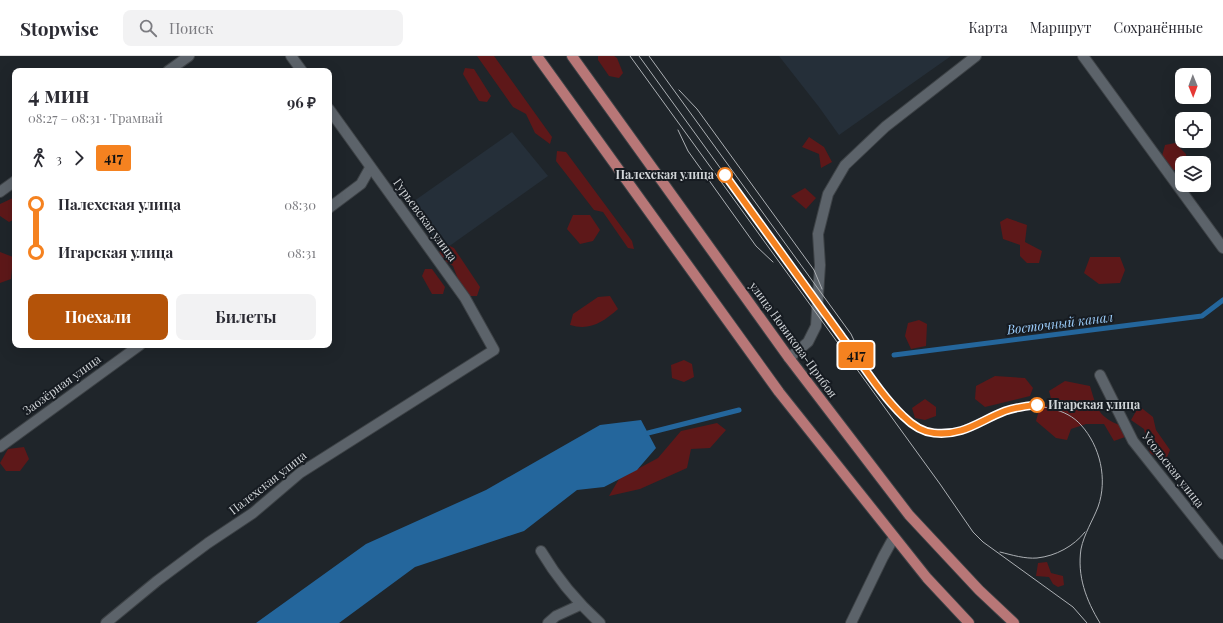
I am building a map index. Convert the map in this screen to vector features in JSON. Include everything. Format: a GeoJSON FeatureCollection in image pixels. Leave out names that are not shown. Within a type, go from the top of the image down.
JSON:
{"type":"FeatureCollection","features":[{"type":"Feature","properties":{"kind":"main road"},"geometry":{"type":"LineString","coordinates":[[537,56],[780,392],[894,538],[927,578],[969,623]]}},
{"type":"Feature","properties":{"kind":"main road","name":"улица Новикова-Прибоя"},"geometry":{"type":"LineString","coordinates":[[572,56],[789,358],[909,515],[979,590],[1014,623]]}},
{"type":"Feature","properties":{"kind":"street"},"geometry":{"type":"LineString","coordinates":[[172,68],[189,56]]}},
{"type":"Feature","properties":{"kind":"street"},"geometry":{"type":"LineString","coordinates":[[292,56],[300,68]]}},
{"type":"Feature","properties":{"kind":"street"},"geometry":{"type":"LineString","coordinates":[[789,358],[808,342],[816,326],[820,265],[818,234],[828,194],[845,165],[885,127],[976,56]]}},
{"type":"Feature","properties":{"kind":"street"},"geometry":{"type":"LineString","coordinates":[[1083,56],[1223,248]]}},
{"type":"Feature","properties":{"kind":"street","name":"Гурьевская улица"},"geometry":{"type":"LineString","coordinates":[[332,113],[465,298],[494,350]]}},
{"type":"Feature","properties":{"kind":"street"},"geometry":{"type":"LineString","coordinates":[[332,206],[361,184],[370,168]]}},
{"type":"Feature","properties":{"kind":"street"},"geometry":{"type":"LineString","coordinates":[[0,192],[12,183]]}},
{"type":"Feature","properties":{"kind":"street","name":"Заозёрная улица"},"geometry":{"type":"LineString","coordinates":[[0,447],[136,348]]}},
{"type":"Feature","properties":{"kind":"street","name":"Палехская улица"},"geometry":{"type":"LineString","coordinates":[[106,623],[162,577],[208,543],[253,513],[300,473],[494,350]]}},
{"type":"Feature","properties":{"kind":"street","name":"Усольская улица"},"geometry":{"type":"LineString","coordinates":[[1100,375],[1133,441],[1223,554]]}},
{"type":"Feature","properties":{"kind":"street"},"geometry":{"type":"LineString","coordinates":[[851,623],[883,557],[894,538]]}},
{"type":"Feature","properties":{"kind":"street"},"geometry":{"type":"LineString","coordinates":[[541,551],[553,570],[580,605],[600,623]]}},
{"type":"Feature","properties":{"kind":"street"},"geometry":{"type":"LineString","coordinates":[[548,623],[556,616],[580,605]]}},
{"type":"Feature","properties":{"kind":"shaded area"},"geometry":{"type":"Polygon","coordinates":[[[477,56],[494,56],[552,137],[550,144],[535,133],[526,114],[513,107],[477,56]]]}},
{"type":"Feature","properties":{"kind":"shaded area"},"geometry":{"type":"Polygon","coordinates":[[[598,56],[614,56],[617,58],[623,73],[619,78],[609,76],[598,60],[598,56]]]}},
{"type":"Feature","properties":{"kind":"shaded area"},"geometry":{"type":"Polygon","coordinates":[[[779,56],[951,56],[839,135],[779,56]]]}},
{"type":"Feature","properties":{"kind":"shaded area"},"geometry":{"type":"Polygon","coordinates":[[[465,68],[474,69],[491,96],[487,102],[479,101],[463,74],[465,68]]]}},
{"type":"Feature","properties":{"kind":"shaded area"},"geometry":{"type":"Polygon","coordinates":[[[512,132],[548,176],[441,252],[407,206],[512,132]]]}},
{"type":"Feature","properties":{"kind":"shaded area"},"geometry":{"type":"Polygon","coordinates":[[[809,137],[824,147],[832,162],[821,168],[819,154],[802,147],[809,137]]]}},
{"type":"Feature","properties":{"kind":"shaded area"},"geometry":{"type":"Polygon","coordinates":[[[1175,143],[1175,148],[1180,148],[1186,154],[1186,156],[1175,156],[1175,170],[1173,170],[1162,156],[1165,145],[1175,143]]]}},
{"type":"Feature","properties":{"kind":"shaded area"},"geometry":{"type":"Polygon","coordinates":[[[557,151],[566,152],[632,241],[634,249],[628,248],[603,212],[594,210],[556,161],[557,151]]]}},
{"type":"Feature","properties":{"kind":"shaded area"},"geometry":{"type":"Polygon","coordinates":[[[805,188],[816,198],[806,209],[791,196],[805,188]]]}},
{"type":"Feature","properties":{"kind":"shaded area"},"geometry":{"type":"Polygon","coordinates":[[[12,198],[12,220],[9,222],[0,216],[0,204],[12,198]]]}},
{"type":"Feature","properties":{"kind":"shaded area"},"geometry":{"type":"Polygon","coordinates":[[[573,215],[590,215],[600,230],[593,241],[580,244],[567,229],[573,215]]]}},
{"type":"Feature","properties":{"kind":"shaded area"},"geometry":{"type":"Polygon","coordinates":[[[1007,218],[1027,225],[1025,242],[1042,251],[1039,263],[1027,263],[1020,256],[1020,245],[1003,239],[1000,222],[1007,218]]]}},
{"type":"Feature","properties":{"kind":"shaded area"},"geometry":{"type":"Polygon","coordinates":[[[443,243],[454,248],[480,287],[477,296],[469,296],[459,282],[453,266],[438,256],[443,243]]]}},
{"type":"Feature","properties":{"kind":"shaded area"},"geometry":{"type":"Polygon","coordinates":[[[0,252],[12,257],[12,268],[11,279],[0,283],[0,252]]]}},
{"type":"Feature","properties":{"kind":"shaded area"},"geometry":{"type":"Polygon","coordinates":[[[1090,257],[1120,257],[1125,270],[1120,283],[1099,284],[1084,273],[1090,257]]]}},
{"type":"Feature","properties":{"kind":"shaded area"},"geometry":{"type":"Polygon","coordinates":[[[425,269],[432,269],[445,287],[443,294],[432,294],[422,276],[425,269]]]}},
{"type":"Feature","properties":{"kind":"shaded area"},"geometry":{"type":"Polygon","coordinates":[[[610,296],[618,309],[607,318],[590,326],[577,327],[570,325],[573,314],[598,297],[610,296]]]}},
{"type":"Feature","properties":{"kind":"shaded area"},"geometry":{"type":"Polygon","coordinates":[[[919,320],[927,324],[926,346],[911,349],[905,336],[908,323],[919,320]]]}},
{"type":"Feature","properties":{"kind":"shaded area"},"geometry":{"type":"Polygon","coordinates":[[[684,360],[692,364],[694,377],[684,382],[672,378],[671,365],[684,360]]]}},
{"type":"Feature","properties":{"kind":"shaded area"},"geometry":{"type":"Polygon","coordinates":[[[995,376],[1025,378],[1033,388],[1030,396],[985,407],[975,399],[976,386],[995,376]]]}},
{"type":"Feature","properties":{"kind":"shaded area"},"geometry":{"type":"Polygon","coordinates":[[[1065,381],[1090,386],[1100,411],[1108,419],[1122,426],[1125,437],[1114,441],[1104,424],[1086,424],[1071,429],[1067,440],[1056,438],[1036,421],[1039,410],[1052,402],[1049,391],[1065,381]]]}},
{"type":"Feature","properties":{"kind":"shaded area"},"geometry":{"type":"Polygon","coordinates":[[[925,399],[936,407],[936,416],[925,420],[915,418],[912,408],[925,399]]]}},
{"type":"Feature","properties":{"kind":"shaded area"},"geometry":{"type":"Polygon","coordinates":[[[1139,406],[1153,417],[1156,430],[1170,450],[1165,462],[1150,453],[1144,429],[1131,420],[1139,406]]]}},
{"type":"Feature","properties":{"kind":"shaded area"},"geometry":{"type":"Polygon","coordinates":[[[717,423],[726,430],[710,448],[691,449],[687,468],[640,489],[609,496],[619,479],[658,458],[681,431],[717,423]]]}},
{"type":"Feature","properties":{"kind":"shaded area"},"geometry":{"type":"Polygon","coordinates":[[[24,447],[29,459],[20,471],[6,471],[0,463],[8,449],[24,447]]]}},
{"type":"Feature","properties":{"kind":"shaded area"},"geometry":{"type":"Polygon","coordinates":[[[1047,562],[1051,573],[1063,576],[1064,585],[1058,587],[1053,584],[1049,577],[1036,576],[1038,563],[1047,562]]]}},
{"type":"Feature","properties":{"kind":"water"},"geometry":{"type":"Polygon","coordinates":[[[641,420],[656,448],[637,470],[604,487],[577,490],[524,531],[415,567],[339,623],[256,623],[366,544],[486,490],[600,425],[641,420]]]}},
{"type":"Feature","properties":{"kind":"waterway","name":"Восточный канал"},"geometry":{"type":"LineString","coordinates":[[894,355],[1202,316],[1223,300]]}},
{"type":"Feature","properties":{"kind":"waterway","name":"Восточный канал"},"geometry":{"type":"LineString","coordinates":[[648,433],[739,410]]}},
{"type":"Feature","properties":{"kind":"tram line"},"geometry":{"type":"LineString","coordinates":[[630,56],[940,484],[973,532],[983,542],[1073,607],[1087,623]]}},
{"type":"Feature","properties":{"kind":"tram line"},"geometry":{"type":"LineString","coordinates":[[639,56],[900,414],[912,424],[927,431],[941,434],[967,429],[1006,411],[1020,407],[1044,407],[1060,411],[1072,417],[1088,433],[1100,463],[1102,485],[1098,507],[1082,543],[1080,569],[1087,597],[1100,623]]}},
{"type":"Feature","properties":{"kind":"tram line"},"geometry":{"type":"LineString","coordinates":[[649,56],[851,334],[861,355]]}},
{"type":"Feature","properties":{"kind":"tram line"},"geometry":{"type":"LineString","coordinates":[[679,90],[697,109],[814,270],[822,289]]}},
{"type":"Feature","properties":{"kind":"tram line"},"geometry":{"type":"LineString","coordinates":[[678,130],[688,151],[756,246],[773,262]]}},
{"type":"Feature","properties":{"kind":"tram line","name":"417"},"geometry":{"type":"LineString","coordinates":[[725,175],[896,410],[911,424],[920,429],[933,433],[964,431],[1005,411],[1021,406],[1037,405]]}},
{"type":"Feature","properties":{"kind":"tram line"},"geometry":{"type":"LineString","coordinates":[[1000,552],[1028,558],[1044,557],[1064,550],[1076,542],[1085,532]]}},
{"type":"Feature","properties":{"kind":"place","name":"Палехская улица"},"geometry":{"type":"Point","coordinates":[725,175]}},
{"type":"Feature","properties":{"kind":"place","name":"Игарская улица"},"geometry":{"type":"Point","coordinates":[1037,405]}}]}
